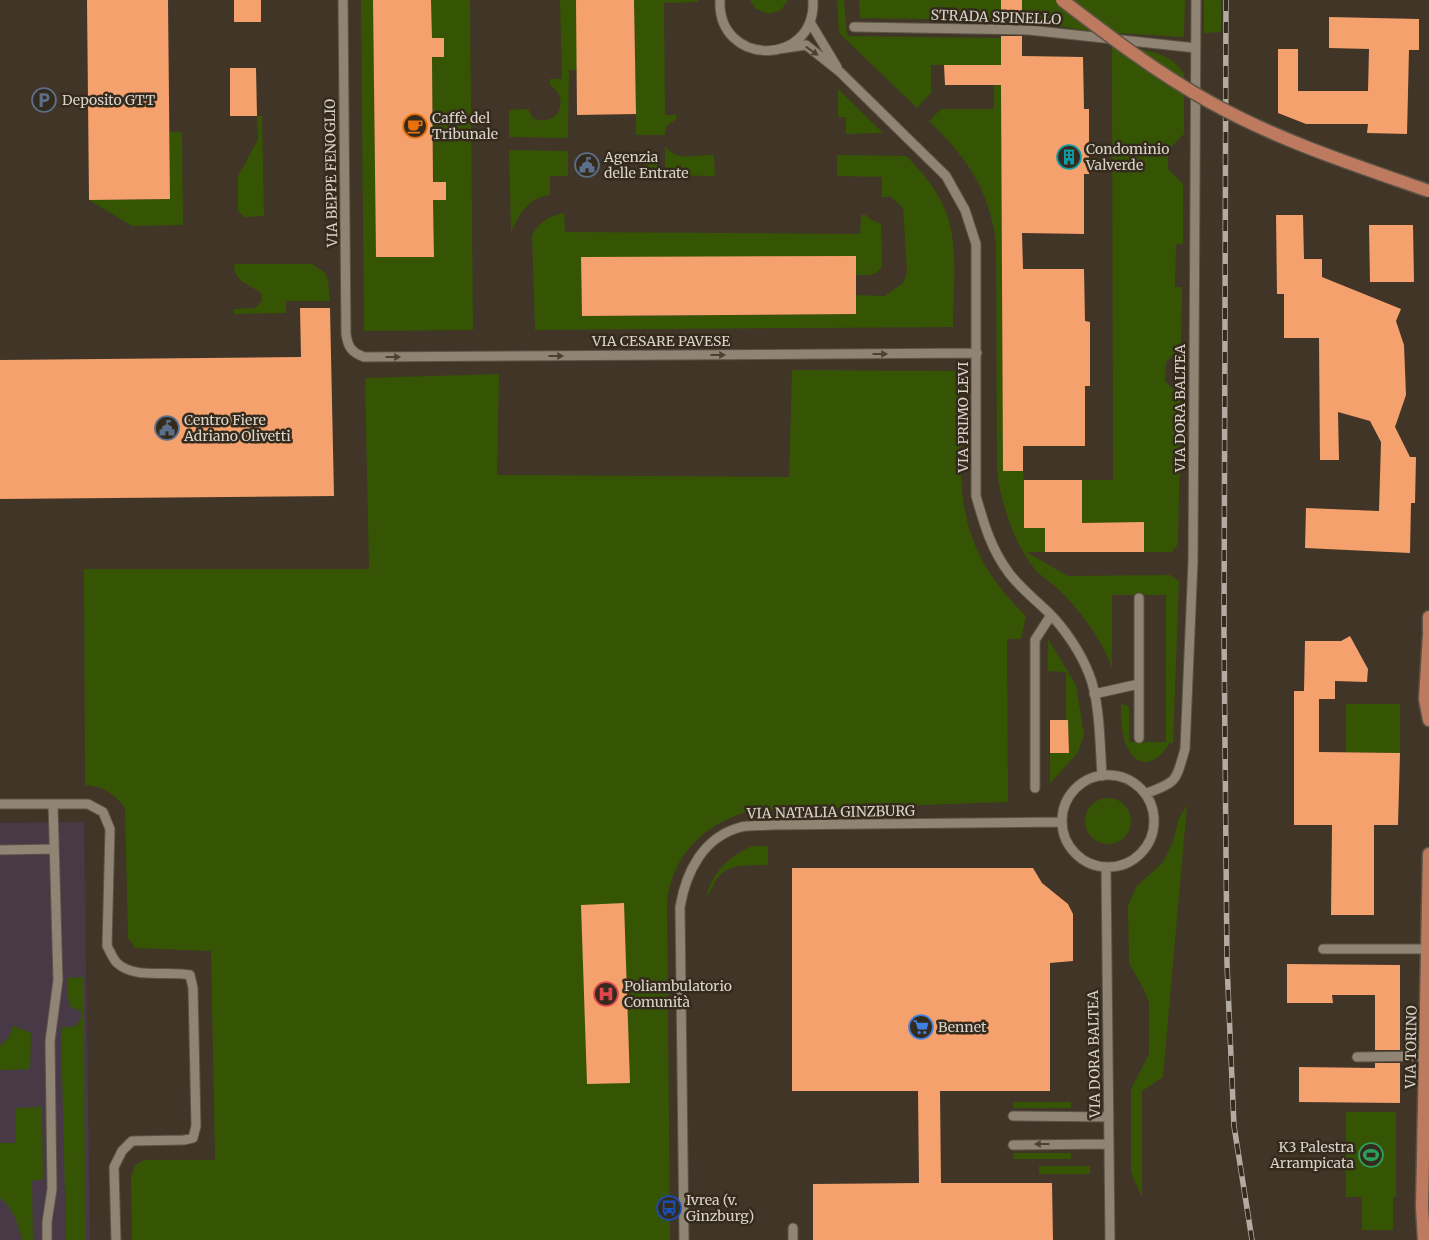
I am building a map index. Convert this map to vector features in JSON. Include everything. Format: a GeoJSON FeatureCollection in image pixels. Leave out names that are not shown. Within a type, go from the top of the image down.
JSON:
{"type":"FeatureCollection","features":[{"type":"Feature","properties":{"kind":"main road"},"geometry":{"type":"LineString","coordinates":[[1062,0],[1124,48],[1210,102],[1338,159],[1429,191]]}},
{"type":"Feature","properties":{"kind":"main road"},"geometry":{"type":"LineString","coordinates":[[1429,617],[1425,691],[1429,720]]}},
{"type":"Feature","properties":{"kind":"main road","name":"VIA TORINO"},"geometry":{"type":"LineString","coordinates":[[1424,1240],[1422,1207],[1429,854]]}},
{"type":"Feature","properties":{"kind":"street","name":"VIA BEPPE FENOGLIO"},"geometry":{"type":"LineString","coordinates":[[343,0],[346,334],[348,346]]}},
{"type":"Feature","properties":{"kind":"street","name":"VIA PRIMO LEVI"},"geometry":{"type":"LineString","coordinates":[[720,0],[723,21],[737,41],[759,51],[806,46],[840,72],[946,176],[965,210],[976,244],[976,496],[986,534],[1010,574],[1051,615],[1067,636],[1089,674],[1094,694],[1102,776]]}},
{"type":"Feature","properties":{"kind":"street"},"geometry":{"type":"LineString","coordinates":[[779,50],[796,41],[810,22],[813,0]]}},
{"type":"Feature","properties":{"kind":"street","name":"VIA DORA BALTEA"},"geometry":{"type":"LineString","coordinates":[[1145,794],[1172,783],[1177,774],[1184,749],[1193,561],[1196,0]]}},
{"type":"Feature","properties":{"kind":"street","name":"VIA PRIMO LEVI"},"geometry":{"type":"LineString","coordinates":[[810,22],[840,72]]}},
{"type":"Feature","properties":{"kind":"street","name":"STRADA SPINELLO"},"geometry":{"type":"LineString","coordinates":[[854,27],[1029,30],[1196,48]]}},
{"type":"Feature","properties":{"kind":"street","name":"VIA CESARE PAVESE"},"geometry":{"type":"LineString","coordinates":[[348,346],[354,353],[364,357],[977,353]]}},
{"type":"Feature","properties":{"kind":"street"},"geometry":{"type":"LineString","coordinates":[[1139,598],[1139,738]]}},
{"type":"Feature","properties":{"kind":"street"},"geometry":{"type":"LineString","coordinates":[[1035,788],[1035,640],[1051,615]]}},
{"type":"Feature","properties":{"kind":"street"},"geometry":{"type":"LineString","coordinates":[[1094,694],[1139,684]]}},
{"type":"Feature","properties":{"kind":"street"},"geometry":{"type":"LineString","coordinates":[[1102,776],[1120,777],[1129,781],[1145,794],[1154,818],[1149,841],[1133,860],[1118,866],[1106,867],[1086,862],[1076,855],[1065,838],[1062,822],[1063,809],[1071,794],[1085,781],[1102,776]]}},
{"type":"Feature","properties":{"kind":"street"},"geometry":{"type":"LineString","coordinates":[[0,804],[88,804],[103,812],[110,829],[107,946],[117,962],[135,973],[176,972],[190,974],[193,988],[196,1126],[193,1138],[184,1140],[132,1141],[122,1151],[114,1168],[116,1240]]}},
{"type":"Feature","properties":{"kind":"street"},"geometry":{"type":"LineString","coordinates":[[47,1240],[47,1222],[52,1188],[50,1041],[58,980],[53,804]]}},
{"type":"Feature","properties":{"kind":"street","name":"VIA NATALIA GINZBURG"},"geometry":{"type":"LineString","coordinates":[[684,1240],[680,907],[683,886],[690,869],[702,852],[719,837],[741,827],[772,825],[1062,822]]}},
{"type":"Feature","properties":{"kind":"street"},"geometry":{"type":"LineString","coordinates":[[0,850],[53,849]]}},
{"type":"Feature","properties":{"kind":"street","name":"VIA DORA BALTEA"},"geometry":{"type":"LineString","coordinates":[[1106,867],[1110,1240]]}},
{"type":"Feature","properties":{"kind":"street"},"geometry":{"type":"LineString","coordinates":[[1323,949],[1428,949]]}},
{"type":"Feature","properties":{"kind":"street"},"geometry":{"type":"LineString","coordinates":[[1357,1057],[1426,1056]]}},
{"type":"Feature","properties":{"kind":"street"},"geometry":{"type":"LineString","coordinates":[[1013,1116],[1109,1117]]}},
{"type":"Feature","properties":{"kind":"street"},"geometry":{"type":"LineString","coordinates":[[1013,1144],[1109,1144]]}},
{"type":"Feature","properties":{"kind":"street"},"geometry":{"type":"LineString","coordinates":[[792,1240],[793,1228]]}},
{"type":"Feature","properties":{"kind":"shaded area"},"geometry":{"type":"Polygon","coordinates":[[[84,822],[90,1240],[0,1240],[0,823],[84,822]]]}},
{"type":"Feature","properties":{"kind":"green space"},"geometry":{"type":"Polygon","coordinates":[[[361,0],[373,0],[376,257],[434,257],[433,200],[446,200],[446,182],[433,182],[432,57],[444,56],[444,38],[432,38],[431,0],[470,0],[473,330],[364,331],[361,0]]]}},
{"type":"Feature","properties":{"kind":"green space"},"geometry":{"type":"Polygon","coordinates":[[[560,0],[577,0],[577,70],[569,70],[568,138],[509,137],[509,110],[528,109],[533,118],[542,120],[555,116],[559,111],[560,98],[557,91],[550,85],[550,79],[562,79],[560,0]]]}},
{"type":"Feature","properties":{"kind":"green space"},"geometry":{"type":"Polygon","coordinates":[[[634,0],[698,0],[698,2],[664,3],[665,115],[677,115],[676,119],[666,127],[665,135],[636,135],[634,0]]]}},
{"type":"Feature","properties":{"kind":"green space"},"geometry":{"type":"Polygon","coordinates":[[[750,0],[788,0],[781,10],[768,14],[756,9],[750,0]]]}},
{"type":"Feature","properties":{"kind":"green space"},"geometry":{"type":"Polygon","coordinates":[[[837,0],[844,0],[847,36],[1001,38],[1003,470],[1023,471],[1024,480],[1113,480],[1112,47],[1142,50],[1161,55],[1178,66],[1184,74],[1184,134],[1168,150],[1168,169],[1183,184],[1183,244],[1176,244],[1175,287],[1182,287],[1181,347],[1166,362],[1165,381],[1181,397],[1178,544],[1172,552],[1026,552],[1068,576],[1170,575],[1179,581],[1173,743],[1169,743],[1160,755],[1148,762],[1142,762],[1137,759],[1127,747],[1122,731],[1121,703],[1129,707],[1129,742],[1166,742],[1166,595],[1112,595],[1112,669],[1104,648],[1083,616],[1059,590],[1036,570],[1019,545],[1009,521],[1002,496],[997,470],[996,242],[993,223],[982,190],[974,176],[955,148],[929,121],[941,109],[994,109],[994,65],[931,65],[931,93],[917,108],[839,33],[837,0]]]}},
{"type":"Feature","properties":{"kind":"green space"},"geometry":{"type":"Polygon","coordinates":[[[859,0],[1185,0],[1184,37],[1096,32],[1028,21],[860,18],[859,0]]]}},
{"type":"Feature","properties":{"kind":"green space"},"geometry":{"type":"Polygon","coordinates":[[[1204,0],[1221,0],[1221,32],[1204,33],[1204,0]]]}},
{"type":"Feature","properties":{"kind":"green space"},"geometry":{"type":"Polygon","coordinates":[[[838,89],[883,133],[846,134],[846,117],[838,117],[838,89]]]}},
{"type":"Feature","properties":{"kind":"green space"},"geometry":{"type":"Polygon","coordinates":[[[257,116],[262,116],[264,216],[245,217],[238,211],[238,176],[258,140],[257,116]]]}},
{"type":"Feature","properties":{"kind":"green space"},"geometry":{"type":"Polygon","coordinates":[[[170,132],[182,132],[183,225],[132,226],[89,200],[170,199],[170,132]]]}},
{"type":"Feature","properties":{"kind":"green space"},"geometry":{"type":"Polygon","coordinates":[[[665,146],[670,151],[681,156],[714,155],[715,176],[665,175],[665,146]]]}},
{"type":"Feature","properties":{"kind":"green space"},"geometry":{"type":"Polygon","coordinates":[[[509,150],[568,151],[568,176],[550,176],[550,195],[543,196],[531,203],[521,213],[511,232],[509,150]]]}},
{"type":"Feature","properties":{"kind":"green space"},"geometry":{"type":"Polygon","coordinates":[[[643,152],[657,152],[657,176],[643,176],[643,152]]]}},
{"type":"Feature","properties":{"kind":"green space"},"geometry":{"type":"Polygon","coordinates":[[[837,155],[906,156],[931,185],[943,205],[952,233],[954,249],[953,327],[535,330],[532,235],[545,220],[564,213],[565,232],[860,234],[861,215],[866,215],[881,224],[882,266],[880,270],[871,275],[856,275],[856,256],[581,258],[582,316],[856,314],[856,295],[885,296],[903,283],[907,272],[903,208],[891,197],[882,197],[882,177],[837,176],[837,155]]]}},
{"type":"Feature","properties":{"kind":"green space"},"geometry":{"type":"Polygon","coordinates":[[[234,264],[312,264],[325,273],[328,280],[330,301],[286,301],[286,313],[234,314],[234,309],[255,308],[262,301],[261,293],[239,279],[234,264]]]}},
{"type":"Feature","properties":{"kind":"green space"},"geometry":{"type":"Polygon","coordinates":[[[792,370],[962,371],[961,473],[964,503],[970,531],[982,559],[1000,587],[1026,616],[1021,639],[1007,639],[1008,802],[749,811],[718,824],[705,833],[683,856],[670,885],[667,902],[670,1240],[132,1240],[131,1177],[135,1165],[144,1160],[215,1160],[211,951],[135,948],[128,938],[125,808],[117,799],[103,789],[85,785],[84,569],[369,569],[365,378],[499,374],[497,475],[789,477],[792,370]]]}},
{"type":"Feature","properties":{"kind":"green space"},"geometry":{"type":"Polygon","coordinates":[[[1048,639],[1076,685],[1084,735],[1078,752],[1050,784],[1050,753],[1069,753],[1068,720],[1066,720],[1066,672],[1048,671],[1048,639]]]}},
{"type":"Feature","properties":{"kind":"green space"},"geometry":{"type":"Polygon","coordinates":[[[1346,704],[1400,704],[1400,753],[1346,752],[1346,704]]]}},
{"type":"Feature","properties":{"kind":"green space"},"geometry":{"type":"Polygon","coordinates":[[[1104,798],[1112,798],[1121,802],[1127,808],[1131,821],[1127,834],[1121,840],[1112,844],[1104,844],[1095,840],[1089,834],[1085,825],[1085,817],[1089,808],[1095,802],[1104,798]]]}},
{"type":"Feature","properties":{"kind":"green space"},"geometry":{"type":"Polygon","coordinates":[[[1187,805],[1163,1077],[1142,1091],[1142,1198],[1131,1172],[1131,1089],[1149,1054],[1149,1003],[1129,963],[1128,906],[1136,887],[1163,862],[1173,842],[1179,818],[1187,805]]]}},
{"type":"Feature","properties":{"kind":"green space"},"geometry":{"type":"Polygon","coordinates":[[[752,846],[768,846],[768,865],[746,865],[726,870],[716,880],[706,897],[713,880],[723,866],[743,850],[752,846]]]}},
{"type":"Feature","properties":{"kind":"green space"},"geometry":{"type":"Polygon","coordinates":[[[84,977],[85,1240],[66,1240],[61,1028],[76,1026],[81,1019],[82,1012],[69,1006],[67,978],[84,977]]]}},
{"type":"Feature","properties":{"kind":"green space"},"geometry":{"type":"Polygon","coordinates":[[[13,1026],[31,1033],[30,1069],[0,1070],[0,1046],[9,1037],[13,1026]]]}},
{"type":"Feature","properties":{"kind":"green space"},"geometry":{"type":"Polygon","coordinates":[[[1013,1102],[1071,1102],[1071,1108],[1013,1108],[1013,1102]]]}},
{"type":"Feature","properties":{"kind":"green space"},"geometry":{"type":"Polygon","coordinates":[[[42,1107],[43,1179],[32,1181],[33,1240],[22,1240],[15,1217],[0,1198],[0,1143],[16,1143],[16,1108],[42,1107]]]}},
{"type":"Feature","properties":{"kind":"green space","name":"K3 Palestra Arrampicata"},"geometry":{"type":"Polygon","coordinates":[[[1346,1112],[1396,1112],[1396,1197],[1393,1197],[1393,1230],[1362,1230],[1362,1197],[1346,1197],[1346,1112]]]}},
{"type":"Feature","properties":{"kind":"green space"},"geometry":{"type":"Polygon","coordinates":[[[1013,1153],[1071,1153],[1071,1159],[1013,1159],[1013,1153]]]}},
{"type":"Feature","properties":{"kind":"green space"},"geometry":{"type":"Polygon","coordinates":[[[1039,1166],[1090,1166],[1090,1174],[1039,1174],[1039,1166]]]}},
{"type":"Feature","properties":{"kind":"building"},"geometry":{"type":"Polygon","coordinates":[[[87,0],[168,0],[170,199],[89,200],[87,0]]]}},
{"type":"Feature","properties":{"kind":"building"},"geometry":{"type":"Polygon","coordinates":[[[234,0],[261,0],[261,22],[234,22],[234,0]]]}},
{"type":"Feature","properties":{"kind":"building"},"geometry":{"type":"Polygon","coordinates":[[[373,0],[431,0],[432,38],[444,38],[444,57],[432,57],[433,182],[446,182],[446,200],[433,200],[434,257],[376,257],[373,0]]]}},
{"type":"Feature","properties":{"kind":"building"},"geometry":{"type":"Polygon","coordinates":[[[576,0],[634,0],[636,114],[577,115],[576,0]]]}},
{"type":"Feature","properties":{"kind":"building"},"geometry":{"type":"Polygon","coordinates":[[[1001,0],[1022,0],[1022,24],[1001,23],[1001,0]]]}},
{"type":"Feature","properties":{"kind":"building"},"geometry":{"type":"Polygon","coordinates":[[[1329,17],[1419,19],[1419,50],[1409,50],[1407,134],[1367,133],[1368,124],[1306,124],[1278,113],[1278,49],[1298,49],[1298,91],[1368,91],[1369,49],[1329,48],[1329,17]]]}},
{"type":"Feature","properties":{"kind":"building"},"geometry":{"type":"Polygon","coordinates":[[[1001,36],[1022,36],[1022,56],[1083,57],[1084,109],[1089,109],[1089,174],[1084,174],[1084,234],[1022,233],[1023,269],[1084,269],[1085,321],[1090,322],[1090,386],[1085,386],[1085,446],[1023,446],[1023,471],[1003,471],[1001,85],[945,85],[944,65],[1001,65],[1001,36]]]}},
{"type":"Feature","properties":{"kind":"building"},"geometry":{"type":"Polygon","coordinates":[[[230,68],[256,68],[257,116],[230,116],[230,68]]]}},
{"type":"Feature","properties":{"kind":"building"},"geometry":{"type":"Polygon","coordinates":[[[1276,215],[1303,215],[1304,259],[1322,259],[1322,277],[1401,309],[1396,321],[1404,345],[1406,395],[1395,427],[1410,457],[1416,457],[1415,503],[1411,503],[1410,553],[1305,548],[1306,508],[1379,511],[1381,442],[1370,421],[1338,412],[1339,460],[1320,460],[1319,338],[1284,338],[1284,294],[1277,294],[1276,215]]]}},
{"type":"Feature","properties":{"kind":"building"},"geometry":{"type":"Polygon","coordinates":[[[1369,225],[1413,225],[1414,282],[1370,282],[1369,225]]]}},
{"type":"Feature","properties":{"kind":"building"},"geometry":{"type":"Polygon","coordinates":[[[856,256],[856,314],[582,316],[581,257],[856,256]]]}},
{"type":"Feature","properties":{"kind":"building","name":"Centro Fiere Adriano Olivetti"},"geometry":{"type":"Polygon","coordinates":[[[300,308],[330,308],[334,496],[0,499],[0,360],[301,357],[300,308]]]}},
{"type":"Feature","properties":{"kind":"building"},"geometry":{"type":"Polygon","coordinates":[[[1024,480],[1082,480],[1082,523],[1144,522],[1144,552],[1045,552],[1045,528],[1024,528],[1024,480]]]}},
{"type":"Feature","properties":{"kind":"building"},"geometry":{"type":"Polygon","coordinates":[[[1350,636],[1368,669],[1367,682],[1335,681],[1335,699],[1319,699],[1319,752],[1400,753],[1398,825],[1374,825],[1374,915],[1331,915],[1332,825],[1294,825],[1294,691],[1304,691],[1305,641],[1341,641],[1350,636]]]}},
{"type":"Feature","properties":{"kind":"building"},"geometry":{"type":"Polygon","coordinates":[[[1050,720],[1068,720],[1069,753],[1050,753],[1050,720]]]}},
{"type":"Feature","properties":{"kind":"building","name":"Bennet"},"geometry":{"type":"Polygon","coordinates":[[[792,868],[1033,868],[1042,883],[1068,904],[1073,914],[1073,961],[1050,963],[1050,1091],[940,1091],[941,1183],[1052,1183],[1053,1240],[813,1240],[813,1184],[919,1183],[918,1091],[792,1091],[792,868]]]}},
{"type":"Feature","properties":{"kind":"building","name":"Poliambulatorio Comunità"},"geometry":{"type":"Polygon","coordinates":[[[624,903],[630,1083],[587,1084],[581,905],[624,903]]]}},
{"type":"Feature","properties":{"kind":"building"},"geometry":{"type":"Polygon","coordinates":[[[1287,964],[1400,965],[1400,1050],[1375,1050],[1375,995],[1332,995],[1333,1003],[1287,1003],[1287,964]]]}},
{"type":"Feature","properties":{"kind":"building"},"geometry":{"type":"Polygon","coordinates":[[[1375,1063],[1400,1063],[1400,1103],[1299,1102],[1299,1067],[1375,1068],[1375,1063]]]}},
{"type":"Feature","properties":{"kind":"railway"},"geometry":{"type":"LineString","coordinates":[[1226,0],[1224,633],[1227,964],[1234,1126],[1252,1240]]}},
{"type":"Feature","properties":{"kind":"place","name":"Deposito GTT"},"geometry":{"type":"Point","coordinates":[44,100]}},
{"type":"Feature","properties":{"kind":"place","name":"Caffè del Tribunale"},"geometry":{"type":"Point","coordinates":[415,126]}},
{"type":"Feature","properties":{"kind":"place","name":"Condominio Valverde"},"geometry":{"type":"Point","coordinates":[1069,157]}},
{"type":"Feature","properties":{"kind":"place","name":"Agenzia delle Entrate"},"geometry":{"type":"Point","coordinates":[587,165]}},
{"type":"Feature","properties":{"kind":"place","name":"Centro Fiere Adriano Olivetti"},"geometry":{"type":"Point","coordinates":[167,428]}},
{"type":"Feature","properties":{"kind":"place","name":"Poliambulatorio Comunità"},"geometry":{"type":"Point","coordinates":[606,994]}},
{"type":"Feature","properties":{"kind":"place","name":"Bennet"},"geometry":{"type":"Point","coordinates":[921,1027]}},
{"type":"Feature","properties":{"kind":"place","name":"K3 Palestra Arrampicata"},"geometry":{"type":"Point","coordinates":[1371,1155]}},
{"type":"Feature","properties":{"kind":"place","name":"Ivrea (v. Ginzburg)"},"geometry":{"type":"Point","coordinates":[669,1208]}}]}
